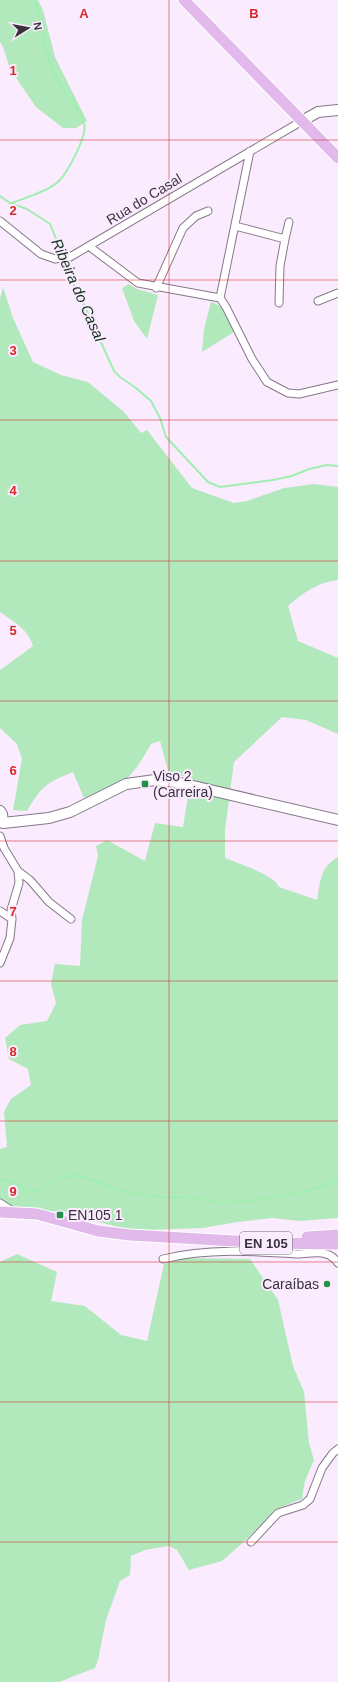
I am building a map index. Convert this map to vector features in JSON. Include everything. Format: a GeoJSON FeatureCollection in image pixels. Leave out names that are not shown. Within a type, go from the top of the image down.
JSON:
{"type":"FeatureCollection","features":[{"type":"Feature","properties":{"kind":"main road"},"geometry":{"type":"LineString","coordinates":[[184,0],[338,158]]}},
{"type":"Feature","properties":{"kind":"main road","name":"EN 105"},"geometry":{"type":"LineString","coordinates":[[0,1212],[37,1214],[98,1231],[130,1235],[269,1243],[338,1244]]}},
{"type":"Feature","properties":{"kind":"main road"},"geometry":{"type":"LineString","coordinates":[[292,1238],[338,1235]]}},
{"type":"Feature","properties":{"kind":"main road","name":"EN 105"},"geometry":{"type":"LineString","coordinates":[[193,1238],[338,1239]]}},
{"type":"Feature","properties":{"kind":"street"},"geometry":{"type":"LineString","coordinates":[[302,120],[318,112],[338,110]]}},
{"type":"Feature","properties":{"kind":"street","name":"Rua do Casal"},"geometry":{"type":"LineString","coordinates":[[0,222],[41,254],[55,259],[70,257],[90,247],[302,120]]}},
{"type":"Feature","properties":{"kind":"street"},"geometry":{"type":"LineString","coordinates":[[250,151],[220,298],[252,359],[267,382],[288,393],[299,394],[338,384]]}},
{"type":"Feature","properties":{"kind":"street"},"geometry":{"type":"LineString","coordinates":[[156,288],[183,228],[196,216],[208,211]]}},
{"type":"Feature","properties":{"kind":"street"},"geometry":{"type":"LineString","coordinates":[[279,303],[280,266],[289,222]]}},
{"type":"Feature","properties":{"kind":"street"},"geometry":{"type":"LineString","coordinates":[[235,226],[285,239]]}},
{"type":"Feature","properties":{"kind":"street"},"geometry":{"type":"LineString","coordinates":[[90,247],[138,283],[156,288],[220,298]]}},
{"type":"Feature","properties":{"kind":"street"},"geometry":{"type":"LineString","coordinates":[[318,301],[338,293]]}},
{"type":"Feature","properties":{"kind":"street"},"geometry":{"type":"LineString","coordinates":[[3,823],[49,818],[70,812],[126,784],[155,780],[176,782],[338,820]]}},
{"type":"Feature","properties":{"kind":"street"},"geometry":{"type":"LineString","coordinates":[[0,811],[2,814],[3,823],[0,836],[4,848],[18,871],[30,880],[49,902],[71,919]]}},
{"type":"Feature","properties":{"kind":"street"},"geometry":{"type":"LineString","coordinates":[[0,963],[10,938],[12,919],[11,910],[19,883],[18,871]]}},
{"type":"Feature","properties":{"kind":"street"},"geometry":{"type":"LineString","coordinates":[[0,911],[12,919]]}},
{"type":"Feature","properties":{"kind":"street"},"geometry":{"type":"LineString","coordinates":[[0,1203],[14,1212]]}},
{"type":"Feature","properties":{"kind":"street"},"geometry":{"type":"LineString","coordinates":[[163,1259],[181,1255],[239,1250],[326,1254],[334,1258],[338,1263]]}},
{"type":"Feature","properties":{"kind":"street"},"geometry":{"type":"LineString","coordinates":[[251,1542],[278,1513],[303,1505],[310,1499],[322,1468],[333,1453],[338,1449]]}},
{"type":"Feature","properties":{"kind":"green space"},"geometry":{"type":"Polygon","coordinates":[[[0,0],[38,0],[43,10],[55,57],[87,121],[76,128],[63,128],[36,107],[10,69],[0,42],[0,0]]]}},
{"type":"Feature","properties":{"kind":"green space"},"geometry":{"type":"Polygon","coordinates":[[[129,284],[137,289],[158,295],[147,339],[134,321],[122,288],[129,284]]]}},
{"type":"Feature","properties":{"kind":"green space"},"geometry":{"type":"Polygon","coordinates":[[[3,287],[13,318],[33,362],[61,375],[88,382],[124,412],[141,433],[147,430],[192,488],[234,503],[247,501],[284,488],[314,484],[338,487],[338,580],[324,583],[311,589],[288,606],[298,641],[338,658],[338,734],[306,720],[282,717],[234,762],[225,830],[225,858],[271,878],[279,887],[317,900],[320,881],[324,870],[338,857],[338,1218],[299,1221],[273,1218],[203,1228],[149,1230],[125,1229],[91,1220],[83,1215],[69,1212],[0,1209],[0,1149],[7,1147],[4,1112],[11,1099],[31,1085],[28,1069],[9,1059],[5,1038],[20,1025],[47,1021],[56,1003],[51,984],[55,964],[80,966],[82,920],[98,856],[96,846],[107,840],[145,861],[155,823],[183,827],[191,777],[169,774],[160,741],[151,744],[132,773],[125,780],[115,786],[84,798],[73,772],[46,786],[27,811],[13,810],[22,759],[17,744],[0,728],[0,670],[33,646],[24,630],[0,612],[0,299],[3,287]]]}},
{"type":"Feature","properties":{"kind":"green space"},"geometry":{"type":"Polygon","coordinates":[[[211,302],[223,310],[234,332],[202,352],[204,329],[211,302]]]}},
{"type":"Feature","properties":{"kind":"green space"},"geometry":{"type":"Polygon","coordinates":[[[17,1254],[57,1272],[51,1301],[85,1306],[121,1335],[147,1341],[164,1264],[182,1258],[250,1259],[278,1300],[293,1366],[304,1392],[309,1443],[314,1460],[305,1481],[302,1499],[276,1509],[246,1540],[222,1561],[189,1570],[177,1550],[169,1546],[145,1550],[131,1556],[130,1575],[120,1581],[106,1620],[95,1668],[59,1682],[0,1682],[0,1262],[17,1254]]]}},
{"type":"Feature","properties":{"kind":"waterway","name":"Ribeira do Casal"},"geometry":{"type":"LineString","coordinates":[[12,203],[55,185],[63,177],[80,145],[84,129],[82,118],[59,83],[52,68],[44,42],[37,6],[34,0]]}},
{"type":"Feature","properties":{"kind":"waterway","name":"Ribeira do Casal"},"geometry":{"type":"LineString","coordinates":[[0,196],[10,203],[27,209],[50,224],[67,274],[80,296],[114,371],[151,401],[160,418],[166,437],[208,482],[220,487],[273,480],[292,476],[309,469],[327,465],[338,466]]}},
{"type":"Feature","properties":{"kind":"waterway"},"geometry":{"type":"LineString","coordinates":[[0,1180],[14,1182],[31,1191],[39,1190],[60,1178],[77,1175],[119,1190],[160,1197],[187,1197],[221,1203],[258,1200],[297,1193],[322,1186],[338,1178]]}},
{"type":"Feature","properties":{"kind":"place","name":"Viso 2 (Carreira)"},"geometry":{"type":"Point","coordinates":[145,784]}},
{"type":"Feature","properties":{"kind":"place","name":"EN105 1"},"geometry":{"type":"Point","coordinates":[60,1215]}},
{"type":"Feature","properties":{"kind":"place","name":"Caraíbas"},"geometry":{"type":"Point","coordinates":[327,1284]}}]}
